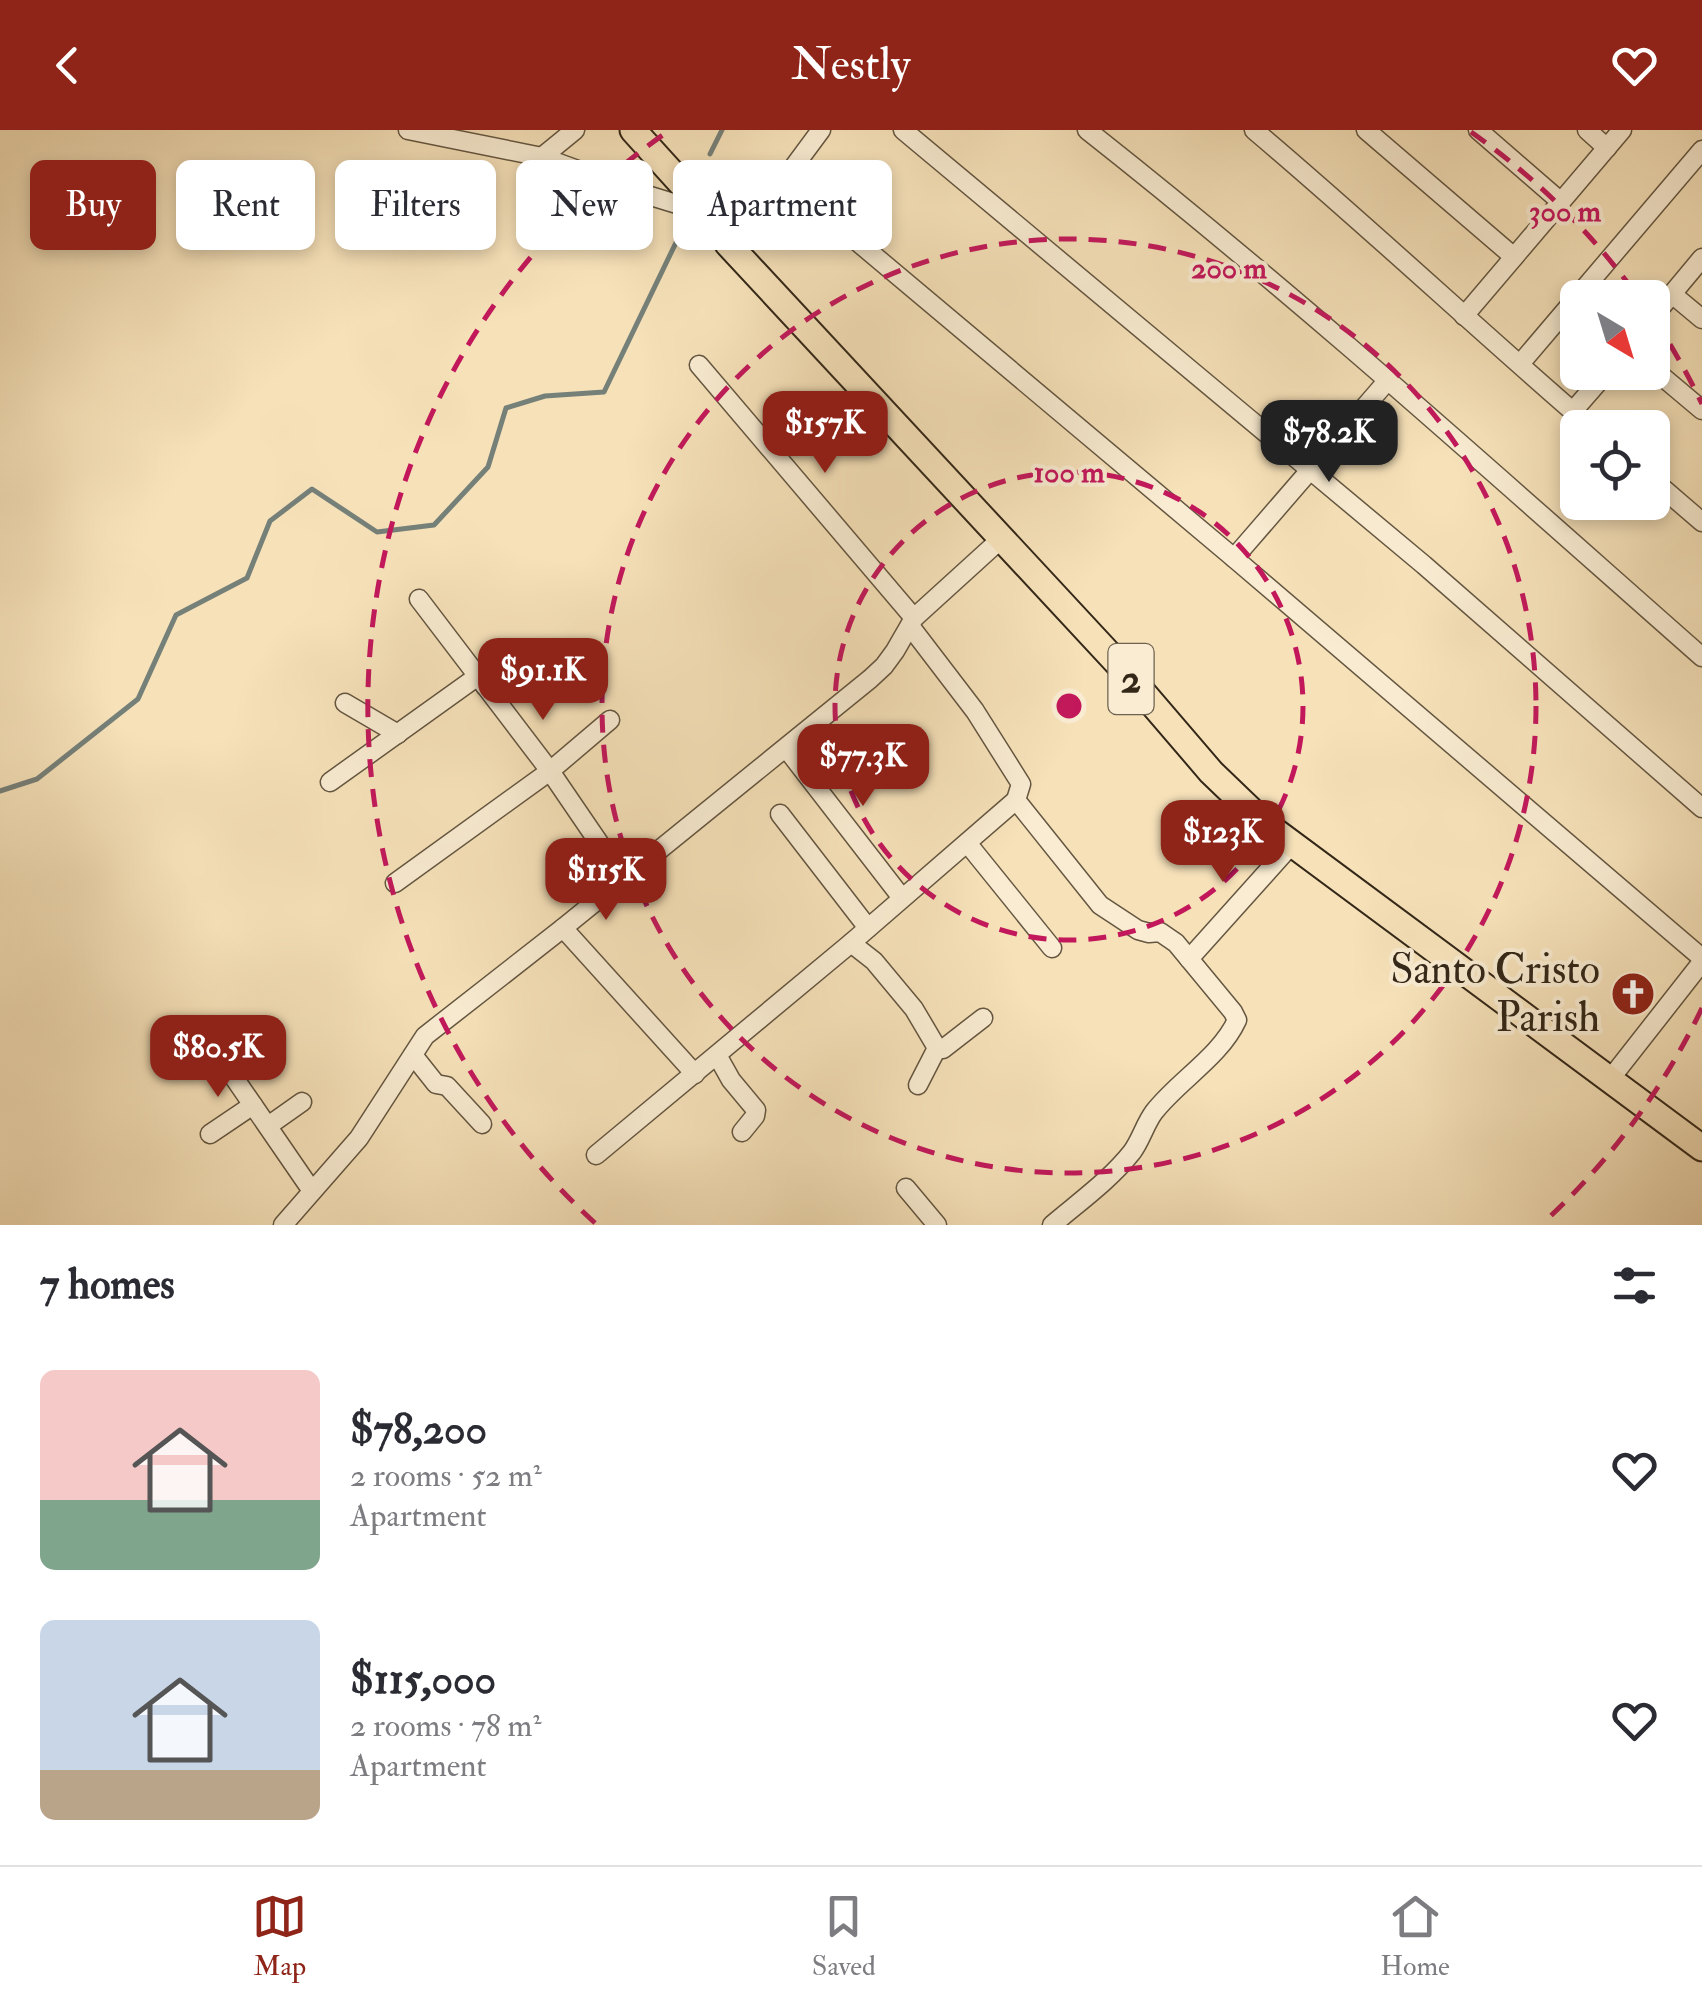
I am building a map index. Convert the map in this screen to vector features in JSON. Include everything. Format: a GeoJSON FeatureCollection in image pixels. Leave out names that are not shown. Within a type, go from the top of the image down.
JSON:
{"type":"FeatureCollection","features":[{"type":"Feature","properties":{"kind":"highway","name":"2"},"geometry":{"type":"LineString","coordinates":[[633,130],[673,174]]}},
{"type":"Feature","properties":{"kind":"highway","name":"2"},"geometry":{"type":"LineString","coordinates":[[734,250],[1121,667],[1210,772],[1264,822],[1702,1148]]}},
{"type":"Feature","properties":{"kind":"street"},"geometry":{"type":"LineString","coordinates":[[408,130],[542,157],[673,203]]}},
{"type":"Feature","properties":{"kind":"street"},"geometry":{"type":"LineString","coordinates":[[542,157],[575,130]]}},
{"type":"Feature","properties":{"kind":"street"},"geometry":{"type":"LineString","coordinates":[[799,160],[821,130]]}},
{"type":"Feature","properties":{"kind":"street"},"geometry":{"type":"LineString","coordinates":[[903,130],[1424,566],[1702,808]]}},
{"type":"Feature","properties":{"kind":"street"},"geometry":{"type":"LineString","coordinates":[[1086,130],[1388,380],[1702,657]]}},
{"type":"Feature","properties":{"kind":"street"},"geometry":{"type":"LineString","coordinates":[[1254,130],[1572,410]]}},
{"type":"Feature","properties":{"kind":"street"},"geometry":{"type":"LineString","coordinates":[[1366,130],[1514,257]]}},
{"type":"Feature","properties":{"kind":"street"},"geometry":{"type":"LineString","coordinates":[[1478,130],[1561,202]]}},
{"type":"Feature","properties":{"kind":"street"},"geometry":{"type":"LineString","coordinates":[[1586,130],[1607,148]]}},
{"type":"Feature","properties":{"kind":"street"},"geometry":{"type":"LineString","coordinates":[[1464,316],[1622,130]]}},
{"type":"Feature","properties":{"kind":"street"},"geometry":{"type":"LineString","coordinates":[[1520,364],[1702,150]]}},
{"type":"Feature","properties":{"kind":"street"},"geometry":{"type":"LineString","coordinates":[[867,250],[1702,960],[1611,1078]]}},
{"type":"Feature","properties":{"kind":"street"},"geometry":{"type":"LineString","coordinates":[[1670,296],[1702,258]]}},
{"type":"Feature","properties":{"kind":"street"},"geometry":{"type":"LineString","coordinates":[[1672,294],[1702,319]]}},
{"type":"Feature","properties":{"kind":"street"},"geometry":{"type":"LineString","coordinates":[[596,1155],[968,844],[1016,800],[1022,784],[912,622],[699,365]]}},
{"type":"Feature","properties":{"kind":"street"},"geometry":{"type":"LineString","coordinates":[[1234,558],[1388,380]]}},
{"type":"Feature","properties":{"kind":"street"},"geometry":{"type":"LineString","coordinates":[[1670,383],[1702,410]]}},
{"type":"Feature","properties":{"kind":"street"},"geometry":{"type":"LineString","coordinates":[[1574,410],[1591,390]]}},
{"type":"Feature","properties":{"kind":"street"},"geometry":{"type":"LineString","coordinates":[[1670,494],[1702,522]]}},
{"type":"Feature","properties":{"kind":"street"},"geometry":{"type":"LineString","coordinates":[[283,1225],[359,1138],[425,1036],[884,666],[912,622],[1002,538]]}},
{"type":"Feature","properties":{"kind":"street"},"geometry":{"type":"LineString","coordinates":[[419,598],[550,771],[623,878]]}},
{"type":"Feature","properties":{"kind":"street"},"geometry":{"type":"LineString","coordinates":[[330,782],[481,681],[534,665],[551,654]]}},
{"type":"Feature","properties":{"kind":"street"},"geometry":{"type":"LineString","coordinates":[[345,702],[398,734]]}},
{"type":"Feature","properties":{"kind":"street"},"geometry":{"type":"LineString","coordinates":[[395,883],[550,771],[610,720]]}},
{"type":"Feature","properties":{"kind":"street"},"geometry":{"type":"LineString","coordinates":[[786,748],[902,898]]}},
{"type":"Feature","properties":{"kind":"street"},"geometry":{"type":"LineString","coordinates":[[1016,800],[1100,906],[1138,930],[1160,932],[1176,943],[1237,1020],[1211,1054],[1153,1113],[1132,1151],[1052,1225]]}},
{"type":"Feature","properties":{"kind":"street"},"geometry":{"type":"LineString","coordinates":[[780,814],[868,928]]}},
{"type":"Feature","properties":{"kind":"street"},"geometry":{"type":"LineString","coordinates":[[968,844],[1052,948]]}},
{"type":"Feature","properties":{"kind":"street"},"geometry":{"type":"LineString","coordinates":[[1189,958],[1293,844]]}},
{"type":"Feature","properties":{"kind":"street"},"geometry":{"type":"LineString","coordinates":[[563,928],[695,1074]]}},
{"type":"Feature","properties":{"kind":"street"},"geometry":{"type":"LineString","coordinates":[[851,943],[874,961],[914,1009],[937,1048]]}},
{"type":"Feature","properties":{"kind":"street"},"geometry":{"type":"LineString","coordinates":[[937,1048],[943,1049],[983,1018]]}},
{"type":"Feature","properties":{"kind":"street"},"geometry":{"type":"LineString","coordinates":[[213,1046],[312,1191]]}},
{"type":"Feature","properties":{"kind":"street"},"geometry":{"type":"LineString","coordinates":[[918,1085],[937,1048]]}},
{"type":"Feature","properties":{"kind":"street"},"geometry":{"type":"LineString","coordinates":[[413,1055],[436,1084],[447,1086],[482,1124]]}},
{"type":"Feature","properties":{"kind":"street"},"geometry":{"type":"LineString","coordinates":[[717,1056],[756,1110],[756,1116],[742,1132]]}},
{"type":"Feature","properties":{"kind":"street"},"geometry":{"type":"LineString","coordinates":[[268,1126],[302,1102]]}},
{"type":"Feature","properties":{"kind":"street"},"geometry":{"type":"LineString","coordinates":[[210,1134],[253,1105]]}},
{"type":"Feature","properties":{"kind":"street"},"geometry":{"type":"LineString","coordinates":[[906,1188],[937,1225]]}},
{"type":"Feature","properties":{"kind":"waterway"},"geometry":{"type":"LineString","coordinates":[[710,154],[722,130]]}},
{"type":"Feature","properties":{"kind":"waterway"},"geometry":{"type":"LineString","coordinates":[[0,791],[37,779],[138,699],[176,615],[247,578],[270,521],[312,489],[377,532],[434,525],[488,467],[506,408],[545,396],[604,392],[673,249]]}},
{"type":"Feature","properties":{"kind":"place","name":"Santo Cristo Parish"},"geometry":{"type":"Point","coordinates":[1633,994]}}]}
